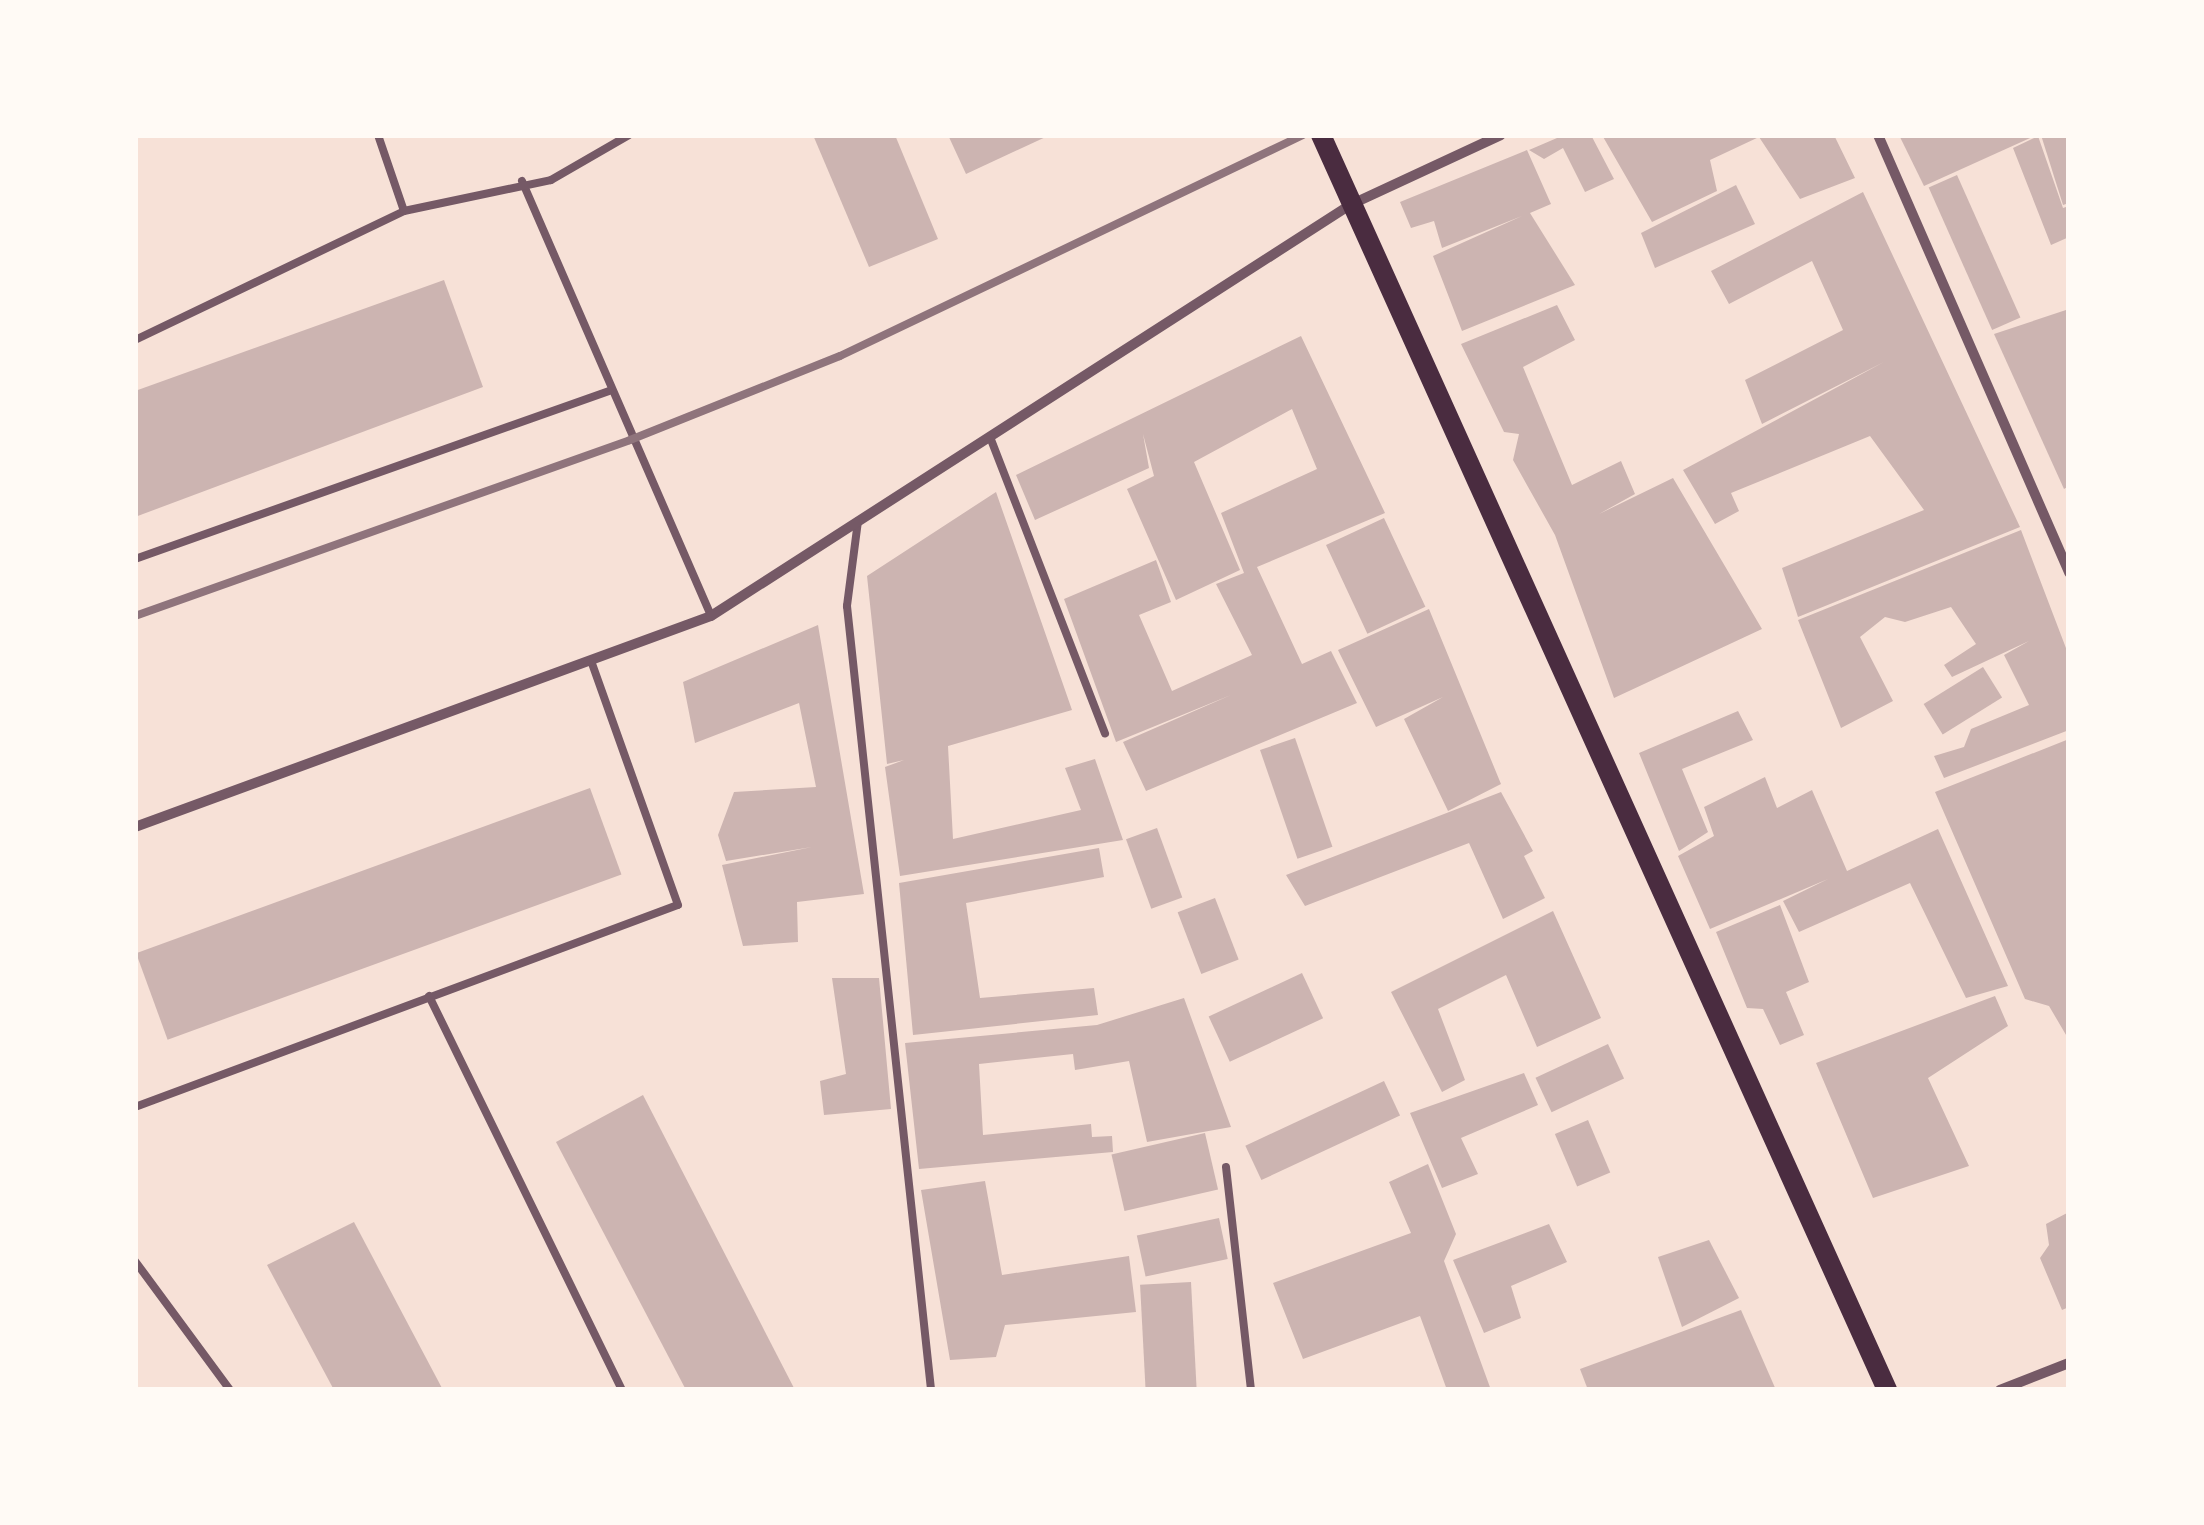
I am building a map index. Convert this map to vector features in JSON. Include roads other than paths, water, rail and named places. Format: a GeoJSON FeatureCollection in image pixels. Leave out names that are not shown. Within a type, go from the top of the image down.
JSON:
{"type":"FeatureCollection","features":[{"type":"Feature","properties":{"kind":"main road"},"geometry":{"type":"LineString","coordinates":[[1322,135],[1350,205],[1887,1390]]}},
{"type":"Feature","properties":{"kind":"street"},"geometry":{"type":"LineString","coordinates":[[135,827],[711,616],[1350,205],[1502,135]]}},
{"type":"Feature","properties":{"kind":"street"},"geometry":{"type":"LineString","coordinates":[[1878,135],[2069,573]]}},
{"type":"Feature","properties":{"kind":"street"},"geometry":{"type":"LineString","coordinates":[[2000,1390],[2069,1363]]}},
{"type":"Feature","properties":{"kind":"lane"},"geometry":{"type":"LineString","coordinates":[[378,135],[404,211]]}},
{"type":"Feature","properties":{"kind":"lane"},"geometry":{"type":"LineString","coordinates":[[135,340],[404,211],[522,181],[551,180],[629,135]]}},
{"type":"Feature","properties":{"kind":"lane"},"geometry":{"type":"LineString","coordinates":[[522,181],[609,391],[711,616]]}},
{"type":"Feature","properties":{"kind":"lane"},"geometry":{"type":"LineString","coordinates":[[135,559],[609,391]]}},
{"type":"Feature","properties":{"kind":"lane"},"geometry":{"type":"LineString","coordinates":[[990,437],[1105,734]]}},
{"type":"Feature","properties":{"kind":"lane"},"geometry":{"type":"LineString","coordinates":[[858,522],[847,606],[931,1390]]}},
{"type":"Feature","properties":{"kind":"lane"},"geometry":{"type":"LineString","coordinates":[[135,1107],[678,905],[591,661]]}},
{"type":"Feature","properties":{"kind":"lane"},"geometry":{"type":"LineString","coordinates":[[429,996],[622,1390]]}},
{"type":"Feature","properties":{"kind":"lane"},"geometry":{"type":"LineString","coordinates":[[1226,1166],[1251,1390]]}},
{"type":"Feature","properties":{"kind":"lane"},"geometry":{"type":"LineString","coordinates":[[135,1261],[230,1390]]}},
{"type":"Feature","properties":{"kind":"railway"},"geometry":{"type":"LineString","coordinates":[[135,616],[630,440],[840,356],[1303,135]]}}]}
